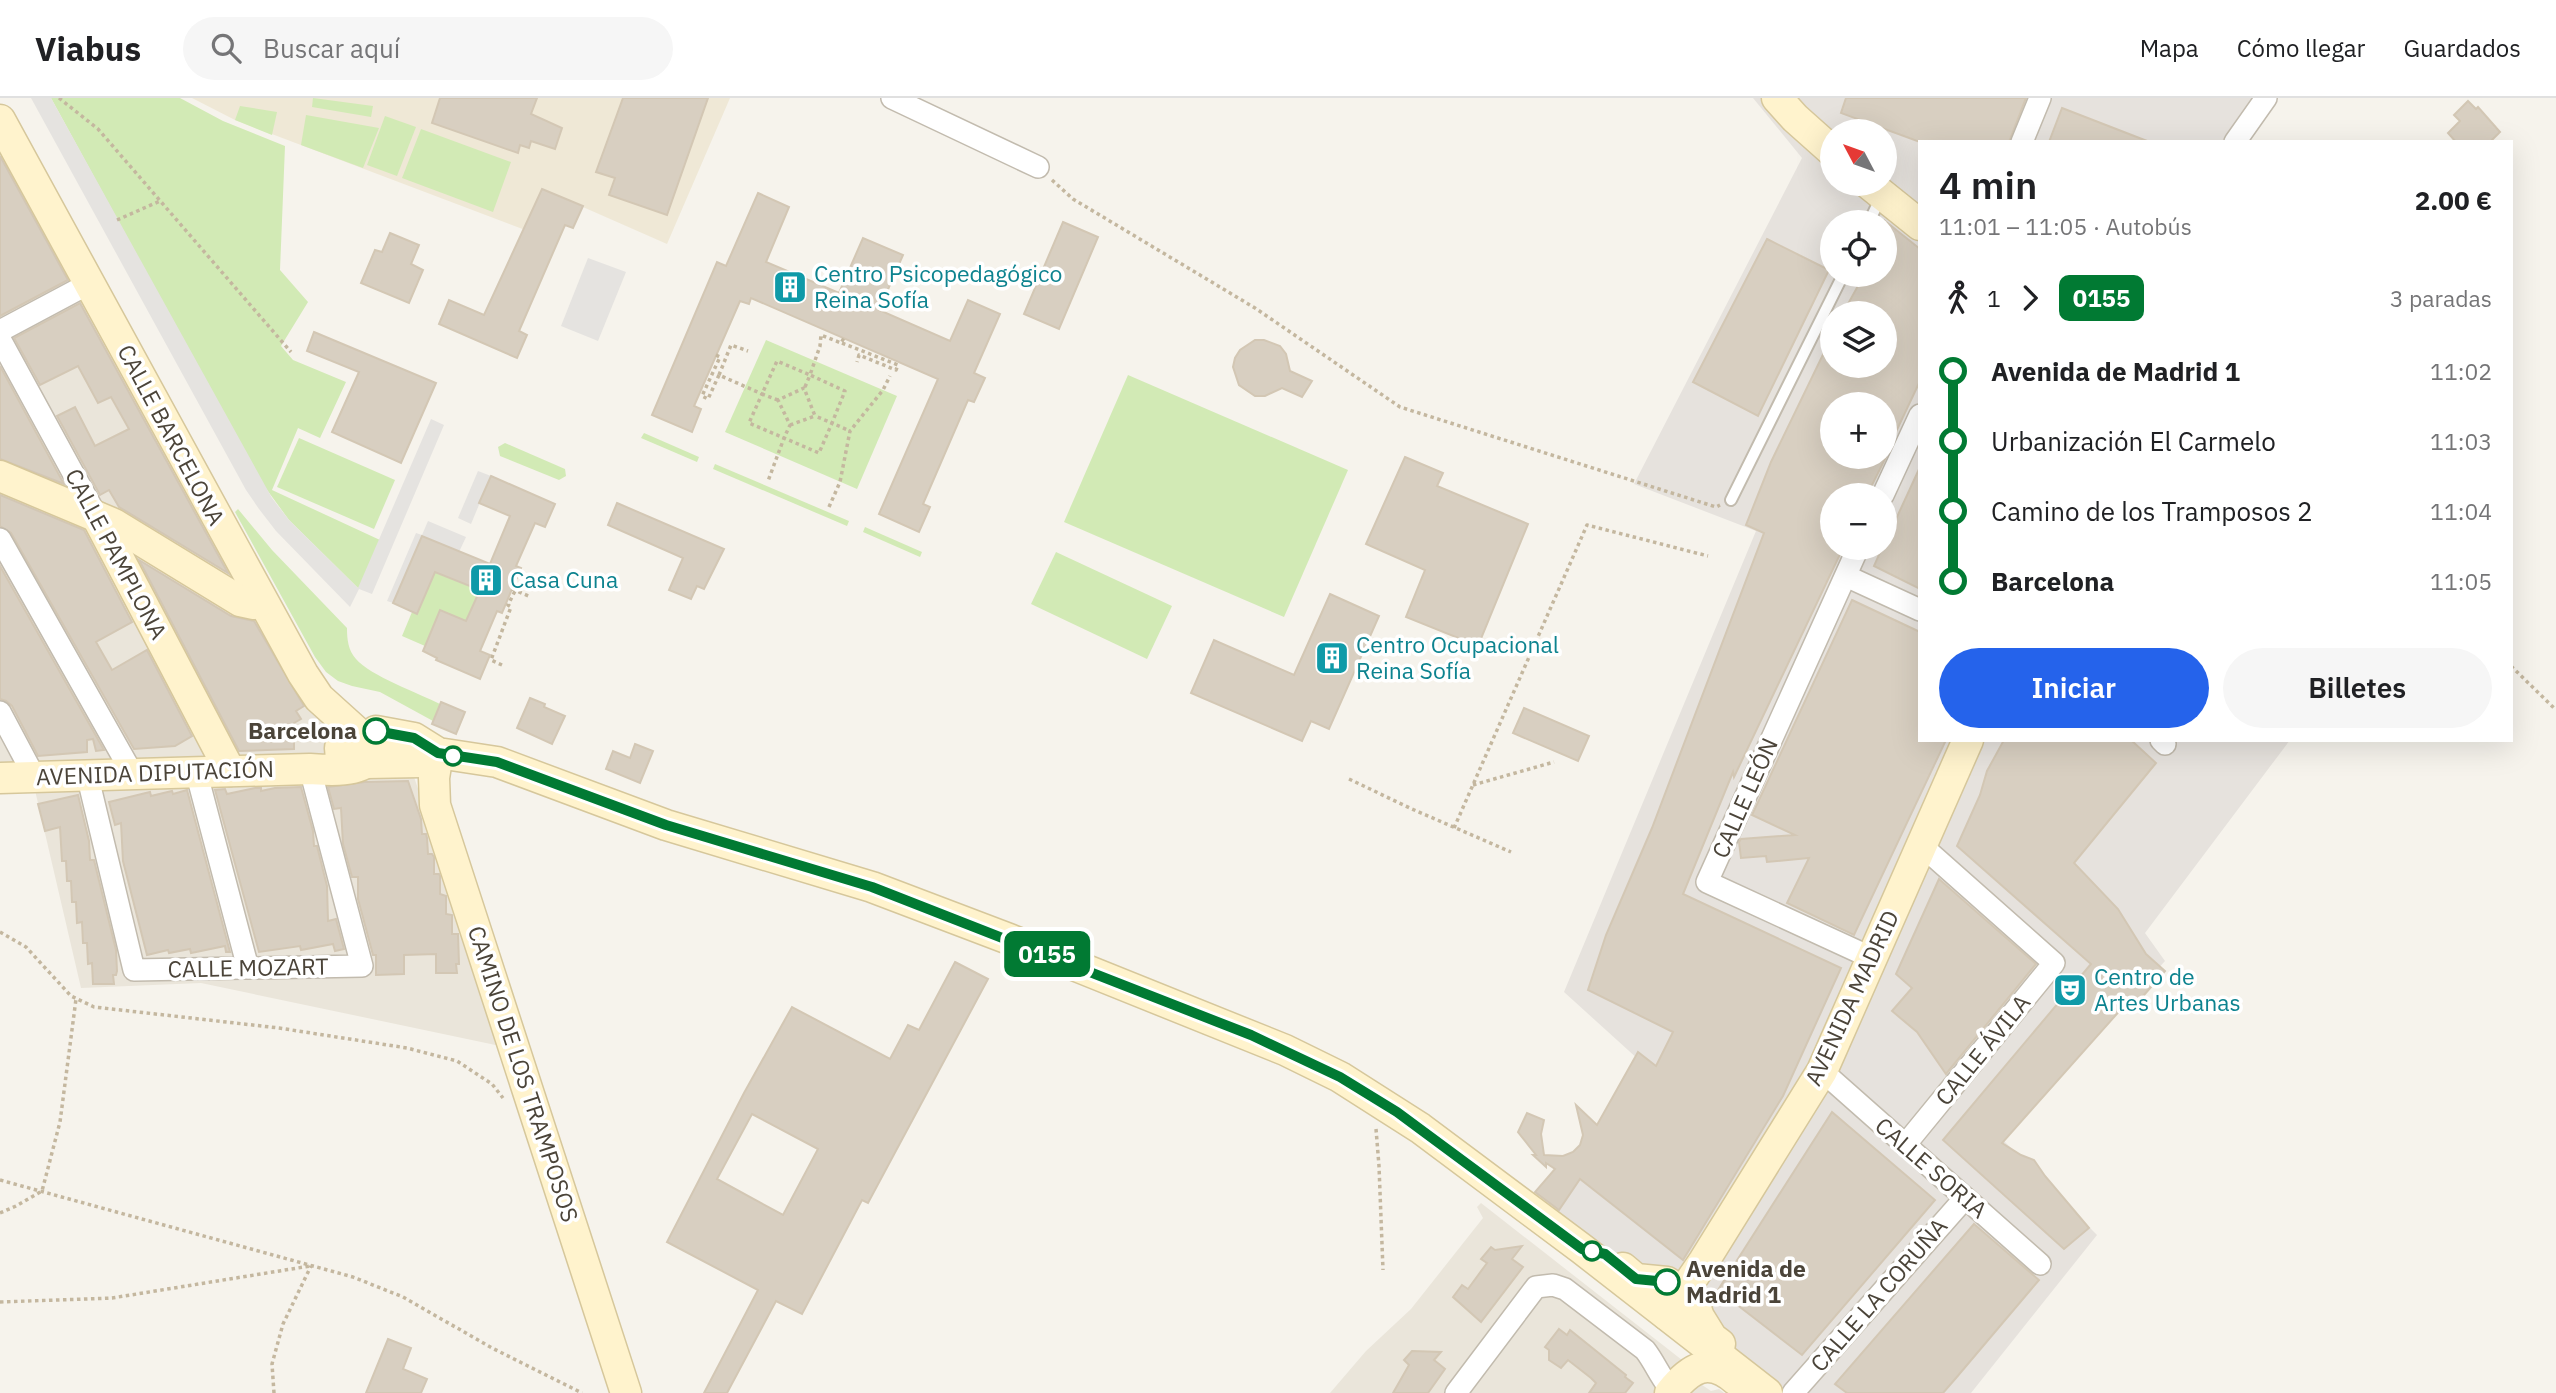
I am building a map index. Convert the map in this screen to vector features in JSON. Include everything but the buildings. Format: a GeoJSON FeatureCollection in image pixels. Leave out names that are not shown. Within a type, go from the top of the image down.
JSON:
{"type":"FeatureCollection","features":[{"type":"Feature","properties":{"kind":"street"},"geometry":{"type":"LineString","coordinates":[[892,98],[1038,167]]}},
{"type":"Feature","properties":{"kind":"street"},"geometry":{"type":"LineString","coordinates":[[1777,98],[1820,140]]}},
{"type":"Feature","properties":{"kind":"street"},"geometry":{"type":"LineString","coordinates":[[1809,98],[1820,128]]}},
{"type":"Feature","properties":{"kind":"street"},"geometry":{"type":"LineString","coordinates":[[2023,140],[2040,98]]}},
{"type":"Feature","properties":{"kind":"street"},"geometry":{"type":"LineString","coordinates":[[2236,140],[2266,98]]}},
{"type":"Feature","properties":{"kind":"street","name":"CALLE BARCELONA"},"geometry":{"type":"LineString","coordinates":[[0,120],[261,601],[303,674],[357,751]]}},
{"type":"Feature","properties":{"kind":"street"},"geometry":{"type":"LineString","coordinates":[[1883,196],[1918,223]]}},
{"type":"Feature","properties":{"kind":"street"},"geometry":{"type":"LineString","coordinates":[[0,331],[90,283]]}},
{"type":"Feature","properties":{"kind":"street","name":"CALLE PAMPLONA"},"geometry":{"type":"LineString","coordinates":[[0,339],[230,771]]}},
{"type":"Feature","properties":{"kind":"street"},"geometry":{"type":"LineString","coordinates":[[1889,483],[1918,419]]}},
{"type":"Feature","properties":{"kind":"street"},"geometry":{"type":"LineString","coordinates":[[0,476],[114,524],[240,601],[254,604],[261,601]]}},
{"type":"Feature","properties":{"kind":"street"},"geometry":{"type":"LineString","coordinates":[[0,539],[132,773]]}},
{"type":"Feature","properties":{"kind":"street","name":"CALLE LEÓN"},"geometry":{"type":"LineString","coordinates":[[1853,560],[1707,882],[1872,958]]}},
{"type":"Feature","properties":{"kind":"street"},"geometry":{"type":"LineString","coordinates":[[1846,576],[1918,609]]}},
{"type":"Feature","properties":{"kind":"street"},"geometry":{"type":"LineString","coordinates":[[0,712],[34,776]]}},
{"type":"Feature","properties":{"kind":"street","name":"AVENIDA MADRID"},"geometry":{"type":"LineString","coordinates":[[1675,1304],[1822,1072],[1967,742]]}},
{"type":"Feature","properties":{"kind":"street","name":"AVENIDA DIPUTACIÓN"},"geometry":{"type":"LineString","coordinates":[[0,778],[196,771],[338,770],[357,751],[421,762],[438,753]]}},
{"type":"Feature","properties":{"kind":"street"},"geometry":{"type":"LineString","coordinates":[[438,753],[497,762],[666,825],[872,887],[1208,1018],[1285,1050],[1340,1077],[1420,1128],[1472,1168],[1584,1260],[1698,1362],[1740,1393]]}},
{"type":"Feature","properties":{"kind":"street","name":"CAMINO DE LOS TRAMPOSOS"},"geometry":{"type":"LineString","coordinates":[[438,753],[434,778],[435,805],[626,1393]]}},
{"type":"Feature","properties":{"kind":"street","name":"CALLE MOZART"},"geometry":{"type":"LineString","coordinates":[[87,774],[134,970],[362,966],[310,769]]}},
{"type":"Feature","properties":{"kind":"street"},"geometry":{"type":"LineString","coordinates":[[196,771],[248,968]]}},
{"type":"Feature","properties":{"kind":"street","name":"CALLE ÁVILA"},"geometry":{"type":"LineString","coordinates":[[1905,1145],[2054,963],[1922,845]]}},
{"type":"Feature","properties":{"kind":"street","name":"CALLE SORIA"},"geometry":{"type":"LineString","coordinates":[[1822,1072],[2040,1264]]}},
{"type":"Feature","properties":{"kind":"street","name":"CALLE LA CORUÑA"},"geometry":{"type":"LineString","coordinates":[[1793,1393],[1965,1198]]}},
{"type":"Feature","properties":{"kind":"street"},"geometry":{"type":"LineString","coordinates":[[1584,1260],[1675,1304],[1693,1300],[1699,1317],[1713,1338],[1777,1393]]}},
{"type":"Feature","properties":{"kind":"street"},"geometry":{"type":"LineString","coordinates":[[1456,1393],[1536,1287],[1553,1286],[1565,1289],[1645,1350],[1672,1392],[1686,1374],[1696,1368],[1698,1362],[1675,1304]]}},
{"type":"Feature","properties":{"kind":"street"},"geometry":{"type":"LineString","coordinates":[[1698,1362],[1726,1371],[1752,1393]]}},
{"type":"Feature","properties":{"kind":"street"},"geometry":{"type":"LineString","coordinates":[[1698,1362],[1767,1393]]}},
{"type":"Feature","properties":{"kind":"lane"},"geometry":{"type":"LineString","coordinates":[[1731,500],[1837,287]]}},
{"type":"Feature","properties":{"kind":"path"},"geometry":{"type":"LineString","coordinates":[[59,98],[98,129],[291,352]]}},
{"type":"Feature","properties":{"kind":"path"},"geometry":{"type":"LineString","coordinates":[[1038,167],[1073,199],[1255,308],[1399,407],[1716,507],[1731,500]]}},
{"type":"Feature","properties":{"kind":"path"},"geometry":{"type":"LineString","coordinates":[[117,220],[160,201]]}},
{"type":"Feature","properties":{"kind":"path"},"geometry":{"type":"LineString","coordinates":[[778,400],[804,388],[818,354],[821,335],[898,365],[897,370],[859,355],[857,362]]}},
{"type":"Feature","properties":{"kind":"path"},"geometry":{"type":"LineString","coordinates":[[720,357],[719,375],[708,399],[702,396],[720,357],[732,345],[748,351]]}},
{"type":"Feature","properties":{"kind":"path"},"geometry":{"type":"LineString","coordinates":[[777,361],[845,391],[819,453],[749,423],[762,394],[777,361]]}},
{"type":"Feature","properties":{"kind":"path"},"geometry":{"type":"LineString","coordinates":[[719,375],[778,400],[790,425]]}},
{"type":"Feature","properties":{"kind":"path"},"geometry":{"type":"LineString","coordinates":[[829,507],[840,482],[850,431],[883,390],[890,376]]}},
{"type":"Feature","properties":{"kind":"path"},"geometry":{"type":"LineString","coordinates":[[804,388],[815,415],[850,431]]}},
{"type":"Feature","properties":{"kind":"path"},"geometry":{"type":"LineString","coordinates":[[768,481],[790,425],[815,415]]}},
{"type":"Feature","properties":{"kind":"path"},"geometry":{"type":"LineString","coordinates":[[1454,828],[1587,526],[1708,556]]}},
{"type":"Feature","properties":{"kind":"path"},"geometry":{"type":"LineString","coordinates":[[502,665],[491,660],[511,607],[508,605],[514,590],[531,597]]}},
{"type":"Feature","properties":{"kind":"path"},"geometry":{"type":"LineString","coordinates":[[2513,668],[2556,710]]}},
{"type":"Feature","properties":{"kind":"path"},"geometry":{"type":"LineString","coordinates":[[1473,785],[1554,762]]}},
{"type":"Feature","properties":{"kind":"path"},"geometry":{"type":"LineString","coordinates":[[1349,779],[1511,852]]}},
{"type":"Feature","properties":{"kind":"path"},"geometry":{"type":"LineString","coordinates":[[0,932],[26,947],[71,996],[94,1007],[279,1028],[407,1048],[457,1062],[492,1084],[507,1103]]}},
{"type":"Feature","properties":{"kind":"path"},"geometry":{"type":"LineString","coordinates":[[0,1213],[42,1191],[60,1122],[76,998]]}},
{"type":"Feature","properties":{"kind":"path"},"geometry":{"type":"LineString","coordinates":[[1375,1127],[1383,1270]]}},
{"type":"Feature","properties":{"kind":"path"},"geometry":{"type":"LineString","coordinates":[[0,1180],[353,1278],[404,1297],[492,1348],[582,1393]]}},
{"type":"Feature","properties":{"kind":"path"},"geometry":{"type":"LineString","coordinates":[[0,1302],[112,1298],[311,1266]]}},
{"type":"Feature","properties":{"kind":"path"},"geometry":{"type":"LineString","coordinates":[[274,1393],[272,1364],[283,1324],[311,1266]]}},
{"type":"Feature","properties":{"kind":"shaded area"},"geometry":{"type":"Polygon","coordinates":[[[31,98],[51,98],[272,498],[289,520],[358,588],[431,419],[444,425],[372,594],[359,589],[350,607],[276,531],[259,509],[246,490],[31,98]]]}},
{"type":"Feature","properties":{"kind":"shaded area"},"geometry":{"type":"Polygon","coordinates":[[[192,98],[730,98],[667,244],[542,189],[532,213],[533,233],[235,120],[192,98]]]}},
{"type":"Feature","properties":{"kind":"shaded area"},"geometry":{"type":"Polygon","coordinates":[[[1753,98],[2272,98],[2246,140],[1918,140],[1918,742],[2288,742],[2145,933],[2165,961],[2002,1139],[2097,1235],[1971,1393],[1775,1393],[1553,1212],[1639,1060],[1564,992],[1756,531],[1634,484],[1802,158],[1753,98]]]}},
{"type":"Feature","properties":{"kind":"shaded area"},"geometry":{"type":"Polygon","coordinates":[[[0,123],[341,728],[413,774],[505,1047],[201,983],[81,988],[34,786],[0,789],[0,123]]]}},
{"type":"Feature","properties":{"kind":"shaded area"},"geometry":{"type":"Polygon","coordinates":[[[588,258],[626,272],[598,341],[561,326],[588,258]]]}},
{"type":"Feature","properties":{"kind":"shaded area"},"geometry":{"type":"Polygon","coordinates":[[[478,471],[491,476],[471,524],[458,518],[478,471]]]}},
{"type":"Feature","properties":{"kind":"shaded area"},"geometry":{"type":"Polygon","coordinates":[[[428,521],[466,537],[459,552],[422,536],[393,603],[387,601],[416,533],[422,535],[428,521]]]}},
{"type":"Feature","properties":{"kind":"shaded area"},"geometry":{"type":"Polygon","coordinates":[[[1481,1203],[1682,1360],[1686,1374],[1711,1391],[1719,1389],[1724,1393],[1330,1393],[1366,1351],[1411,1309],[1483,1218],[1477,1207],[1481,1203]]]}},
{"type":"Feature","properties":{"kind":"green space"},"geometry":{"type":"Polygon","coordinates":[[[51,98],[180,98],[223,121],[285,146],[280,270],[308,302],[281,346],[293,360],[346,382],[320,438],[298,428],[272,490],[380,540],[359,589],[289,520],[259,479],[51,98]]]}},
{"type":"Feature","properties":{"kind":"green space"},"geometry":{"type":"Polygon","coordinates":[[[313,98],[373,106],[371,117],[312,107],[313,98]]]}},
{"type":"Feature","properties":{"kind":"green space"},"geometry":{"type":"Polygon","coordinates":[[[240,106],[277,112],[272,135],[235,120],[240,106]]]}},
{"type":"Feature","properties":{"kind":"green space"},"geometry":{"type":"Polygon","coordinates":[[[306,115],[379,128],[363,168],[301,145],[306,115]]]}},
{"type":"Feature","properties":{"kind":"green space"},"geometry":{"type":"Polygon","coordinates":[[[385,116],[416,127],[397,176],[367,165],[385,116]]]}},
{"type":"Feature","properties":{"kind":"green space"},"geometry":{"type":"Polygon","coordinates":[[[421,129],[511,162],[493,212],[402,178],[421,129]]]}},
{"type":"Feature","properties":{"kind":"green space"},"geometry":{"type":"Polygon","coordinates":[[[766,340],[897,396],[857,489],[725,432],[766,340]]]}},
{"type":"Feature","properties":{"kind":"green space"},"geometry":{"type":"Polygon","coordinates":[[[1128,375],[1348,470],[1284,617],[1064,522],[1128,375]]]}},
{"type":"Feature","properties":{"kind":"green space"},"geometry":{"type":"Polygon","coordinates":[[[644,433],[699,457],[697,462],[641,438],[644,433]]]}},
{"type":"Feature","properties":{"kind":"green space"},"geometry":{"type":"Polygon","coordinates":[[[299,438],[395,480],[374,529],[277,487],[299,438]]]}},
{"type":"Feature","properties":{"kind":"green space"},"geometry":{"type":"Polygon","coordinates":[[[505,443],[565,469],[566,476],[559,480],[500,456],[498,447],[505,443]]]}},
{"type":"Feature","properties":{"kind":"green space"},"geometry":{"type":"Polygon","coordinates":[[[715,464],[849,521],[847,526],[713,469],[715,464]]]}},
{"type":"Feature","properties":{"kind":"green space"},"geometry":{"type":"Polygon","coordinates":[[[238,509],[272,550],[347,628],[348,644],[356,659],[383,678],[440,704],[433,721],[380,692],[338,681],[326,672],[315,657],[235,512],[238,509]]]}},
{"type":"Feature","properties":{"kind":"green space"},"geometry":{"type":"Polygon","coordinates":[[[865,527],[922,552],[920,557],[863,532],[865,527]]]}},
{"type":"Feature","properties":{"kind":"green space"},"geometry":{"type":"Polygon","coordinates":[[[1056,552],[1172,606],[1147,659],[1031,604],[1056,552]]]}},
{"type":"Feature","properties":{"kind":"green space"},"geometry":{"type":"Polygon","coordinates":[[[435,572],[480,590],[466,621],[434,624],[425,646],[402,636],[412,612],[417,613],[435,572]]]}},
{"type":"Feature","properties":{"kind":"bus line","name":"0155"},"geometry":{"type":"LineString","coordinates":[[376,731],[414,738],[438,753],[497,762],[666,825],[823,870],[872,887],[1251,1035],[1340,1077],[1397,1112],[1582,1249],[1605,1254],[1636,1279],[1667,1282]]}},
{"type":"Feature","properties":{"kind":"place","name":"Centro Psicopedagógico Reina Sofía"},"geometry":{"type":"Point","coordinates":[790,287]}},
{"type":"Feature","properties":{"kind":"place","name":"Casa Cuna"},"geometry":{"type":"Point","coordinates":[486,580]}},
{"type":"Feature","properties":{"kind":"place","name":"Centro Ocupacional Reina Sofía"},"geometry":{"type":"Point","coordinates":[1332,658]}},
{"type":"Feature","properties":{"kind":"place","name":"Barcelona"},"geometry":{"type":"Point","coordinates":[376,731]}},
{"type":"Feature","properties":{"kind":"place","name":"Centro de Artes Urbanas"},"geometry":{"type":"Point","coordinates":[2070,990]}},
{"type":"Feature","properties":{"kind":"place","name":"Avenida de Madrid 1"},"geometry":{"type":"Point","coordinates":[1667,1282]}}]}
